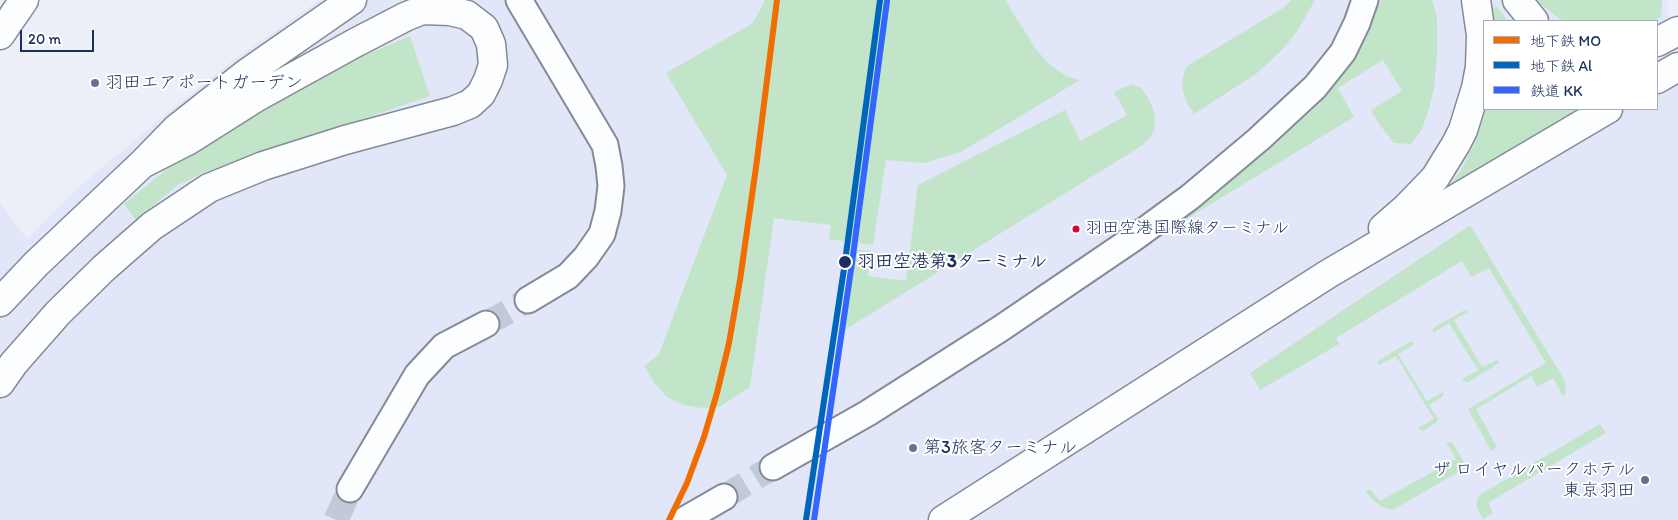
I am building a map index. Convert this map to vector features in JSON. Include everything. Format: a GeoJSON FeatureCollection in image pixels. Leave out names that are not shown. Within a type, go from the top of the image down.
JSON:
{"type":"FeatureCollection","features":[{"type":"Feature","properties":{"kind":"street"},"geometry":{"type":"LineString","coordinates":[[0,35],[24,0]]}},
{"type":"Feature","properties":{"kind":"street"},"geometry":{"type":"LineString","coordinates":[[0,302],[36,264],[142,164],[176,129],[247,73],[352,0]]}},
{"type":"Feature","properties":{"kind":"street"},"geometry":{"type":"LineString","coordinates":[[519,0],[605,145],[611,186],[608,211],[602,234],[586,257],[568,276],[528,300]]}},
{"type":"Feature","properties":{"kind":"street"},"geometry":{"type":"LineString","coordinates":[[773,467],[868,413],[1000,329],[1134,238],[1190,197],[1259,139],[1315,87],[1344,52],[1365,0]]}},
{"type":"Feature","properties":{"kind":"street"},"geometry":{"type":"LineString","coordinates":[[1328,274],[1424,191],[1435,178],[1456,144],[1470,110],[1480,67],[1481,35],[1476,0]]}},
{"type":"Feature","properties":{"kind":"street"},"geometry":{"type":"LineString","coordinates":[[1517,0],[1533,20]]}},
{"type":"Feature","properties":{"kind":"street"},"geometry":{"type":"LineString","coordinates":[[0,383],[14,363],[58,313],[104,268],[152,226],[209,188],[264,166],[345,140],[453,111],[470,104],[481,94],[488,80],[493,64],[491,44],[484,28],[467,16],[450,11],[422,10],[405,16],[353,44],[257,97],[189,140],[142,164]]}},
{"type":"Feature","properties":{"kind":"street"},"geometry":{"type":"LineString","coordinates":[[1658,41],[1678,31]]}},
{"type":"Feature","properties":{"kind":"street"},"geometry":{"type":"LineString","coordinates":[[1658,79],[1678,67]]}},
{"type":"Feature","properties":{"kind":"street"},"geometry":{"type":"LineString","coordinates":[[944,520],[1328,274],[1606,110]]}},
{"type":"Feature","properties":{"kind":"street"},"geometry":{"type":"LineString","coordinates":[[350,489],[417,375],[444,346],[486,324]]}},
{"type":"Feature","properties":{"kind":"street"},"geometry":{"type":"LineString","coordinates":[[684,520],[724,497]]}},
{"type":"Feature","properties":{"kind":"shaded area"},"geometry":{"type":"Polygon","coordinates":[[[320,0],[1668,0],[1667,13],[1678,26],[1678,520],[0,520],[0,203],[27,239],[78,188],[231,62],[320,0]]]}},
{"type":"Feature","properties":{"kind":"green space"},"geometry":{"type":"Polygon","coordinates":[[[765,0],[1005,0],[1035,48],[1049,64],[1068,77],[1080,80],[961,152],[924,163],[886,160],[873,245],[829,239],[831,225],[774,218],[750,387],[719,407],[702,408],[683,405],[667,397],[655,384],[644,366],[659,354],[727,175],[666,73],[753,23],[765,0]]]}},
{"type":"Feature","properties":{"kind":"green space"},"geometry":{"type":"Polygon","coordinates":[[[1292,0],[1315,0],[1298,30],[1282,50],[1256,74],[1194,114],[1186,101],[1182,88],[1187,66],[1283,8],[1292,0]]]}},
{"type":"Feature","properties":{"kind":"green space"},"geometry":{"type":"Polygon","coordinates":[[[1381,0],[1432,0],[1437,18],[1437,56],[1434,88],[1422,129],[1411,144],[1394,143],[1371,110],[1402,91],[1383,60],[1338,88],[1354,117],[1175,226],[1173,224],[1208,195],[1269,150],[1318,105],[1349,67],[1367,34],[1381,0]]]}},
{"type":"Feature","properties":{"kind":"green space"},"geometry":{"type":"Polygon","coordinates":[[[1536,0],[1662,0],[1661,17],[1656,20],[1561,20],[1536,0]]]}},
{"type":"Feature","properties":{"kind":"green space"},"geometry":{"type":"Polygon","coordinates":[[[1497,7],[1507,20],[1492,20],[1492,8],[1497,7]]]}},
{"type":"Feature","properties":{"kind":"green space"},"geometry":{"type":"Polygon","coordinates":[[[410,36],[430,96],[204,173],[178,185],[136,220],[124,204],[167,169],[206,142],[262,109],[361,57],[410,36]]]}},
{"type":"Feature","properties":{"kind":"green space"},"geometry":{"type":"Polygon","coordinates":[[[1132,84],[1141,88],[1154,111],[1155,128],[1143,145],[843,331],[852,249],[871,251],[868,276],[906,281],[918,185],[1065,110],[1080,141],[1127,115],[1114,92],[1132,84]]]}},
{"type":"Feature","properties":{"kind":"green space"},"geometry":{"type":"Polygon","coordinates":[[[1486,110],[1578,110],[1445,192],[1462,168],[1472,149],[1486,110]]]}},
{"type":"Feature","properties":{"kind":"green space"},"geometry":{"type":"Polygon","coordinates":[[[1470,225],[1565,381],[1566,393],[1563,396],[1553,378],[1537,387],[1531,376],[1476,409],[1497,447],[1491,451],[1468,409],[1546,363],[1489,268],[1471,277],[1462,261],[1336,338],[1339,344],[1260,390],[1250,373],[1470,225]]]}},
{"type":"Feature","properties":{"kind":"green space"},"geometry":{"type":"Polygon","coordinates":[[[1465,310],[1468,312],[1454,320],[1482,367],[1497,360],[1499,363],[1467,383],[1462,379],[1478,370],[1449,323],[1433,333],[1433,328],[1465,310]]]}},
{"type":"Feature","properties":{"kind":"green space"},"geometry":{"type":"Polygon","coordinates":[[[1411,341],[1415,344],[1398,354],[1427,401],[1443,392],[1444,395],[1429,405],[1438,419],[1437,422],[1423,431],[1418,428],[1434,419],[1396,356],[1379,365],[1378,362],[1411,341]]]}},
{"type":"Feature","properties":{"kind":"green space"},"geometry":{"type":"Polygon","coordinates":[[[1600,424],[1606,433],[1488,503],[1493,513],[1483,519],[1477,508],[1477,500],[1481,494],[1600,424]]]}},
{"type":"Feature","properties":{"kind":"green space"},"geometry":{"type":"Polygon","coordinates":[[[1446,442],[1452,442],[1467,467],[1393,510],[1383,507],[1374,501],[1365,491],[1370,489],[1380,501],[1456,459],[1446,442]]]}},
{"type":"Feature","properties":{"kind":"tunnel"},"geometry":{"type":"LineString","coordinates":[[486,324],[528,300]]}},
{"type":"Feature","properties":{"kind":"tunnel"},"geometry":{"type":"LineString","coordinates":[[724,497],[773,467]]}},
{"type":"Feature","properties":{"kind":"tunnel"},"geometry":{"type":"LineString","coordinates":[[336,520],[350,489]]}},
{"type":"Feature","properties":{"kind":"metro line","name":"MO"},"geometry":{"type":"LineString","coordinates":[[669,520],[687,483],[704,437],[729,343],[757,160],[777,0]]}},
{"type":"Feature","properties":{"kind":"metro line","name":"Al"},"geometry":{"type":"LineString","coordinates":[[806,520],[845,262],[880,0]]}},
{"type":"Feature","properties":{"kind":"rail line","name":"KK"},"geometry":{"type":"LineString","coordinates":[[814,520],[852,263],[887,1]]}},
{"type":"Feature","properties":{"kind":"place","name":"羽田エアポートガーデン"},"geometry":{"type":"Point","coordinates":[95,83]}},
{"type":"Feature","properties":{"kind":"place","name":"羽田空港国際線ターミナル"},"geometry":{"type":"Point","coordinates":[1076,229]}},
{"type":"Feature","properties":{"kind":"place","name":"羽田空港第3ターミナル"},"geometry":{"type":"Point","coordinates":[845,262]}},
{"type":"Feature","properties":{"kind":"place","name":"第3旅客ターミナル"},"geometry":{"type":"Point","coordinates":[913,448]}},
{"type":"Feature","properties":{"kind":"place","name":"ザ ロイヤルパークホテル 東京羽田"},"geometry":{"type":"Point","coordinates":[1645,480]}}]}
